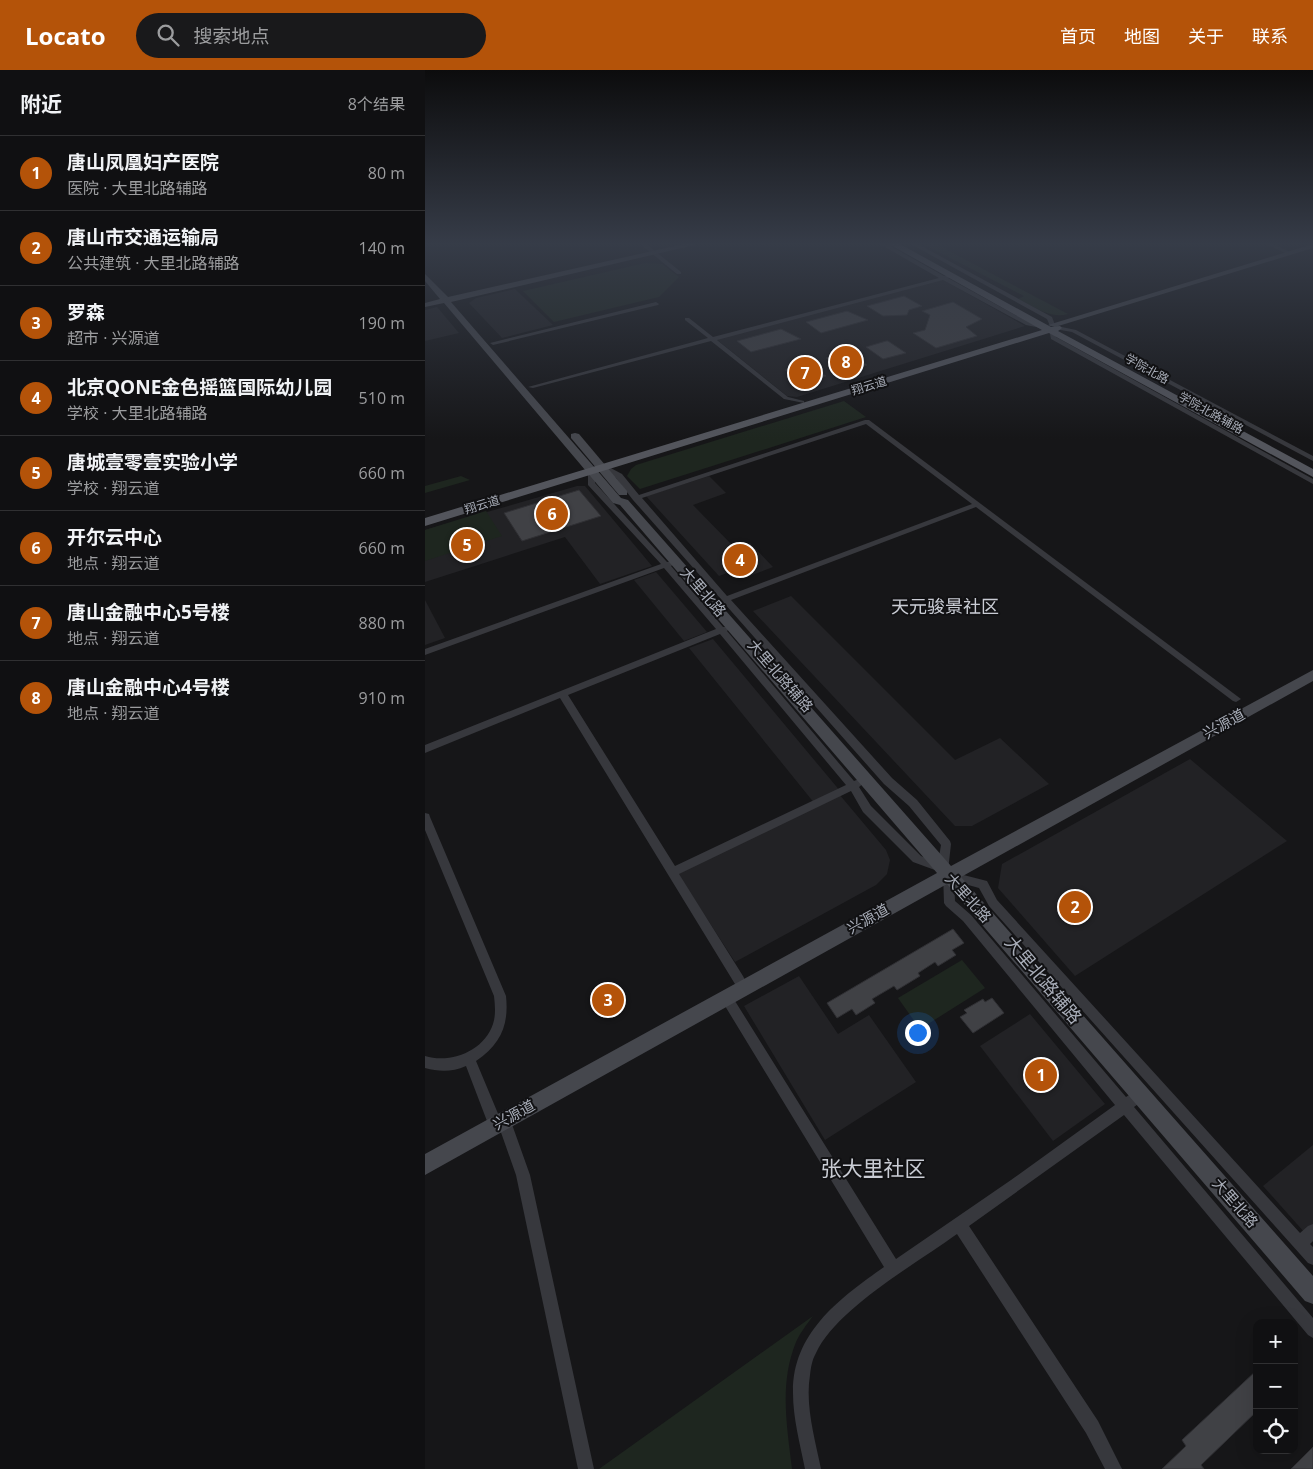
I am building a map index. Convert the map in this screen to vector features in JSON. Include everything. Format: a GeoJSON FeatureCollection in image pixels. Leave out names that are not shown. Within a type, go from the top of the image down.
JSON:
{"type":"FeatureCollection","features":[{"type":"Feature","properties":{"kind":"main road","name":"大里北路"},"geometry":{"type":"LineString","coordinates":[[458,308],[596,467]]}},
{"type":"Feature","properties":{"kind":"main road","name":"大里北路"},"geometry":{"type":"LineString","coordinates":[[459,308],[493,343],[531,387],[596,467],[617,501],[630,500],[671,563],[719,602],[727,629],[866,779],[1313,1293]]}},
{"type":"Feature","properties":{"kind":"main road","name":"学院北路"},"geometry":{"type":"LineString","coordinates":[[1011,308],[1107,352],[1313,474]]}},
{"type":"Feature","properties":{"kind":"main road","name":"学院北路"},"geometry":{"type":"LineString","coordinates":[[1015,308],[1277,451],[1313,466]]}},
{"type":"Feature","properties":{"kind":"main road","name":"翔云道"},"geometry":{"type":"LineString","coordinates":[[425,522],[802,402],[1114,308]]}},
{"type":"Feature","properties":{"kind":"main road","name":"翔云道"},"geometry":{"type":"LineString","coordinates":[[425,516],[596,467],[1115,308]]}},
{"type":"Feature","properties":{"kind":"main road","name":"兴源道"},"geometry":{"type":"LineString","coordinates":[[425,1153],[498,1119],[725,997],[945,872],[1312,670]]}},
{"type":"Feature","properties":{"kind":"main road","name":"兴源道"},"geometry":{"type":"LineString","coordinates":[[425,1165],[498,1119],[739,980],[945,872]]}},
{"type":"Feature","properties":{"kind":"street"},"geometry":{"type":"LineString","coordinates":[[493,343],[637,308]]}},
{"type":"Feature","properties":{"kind":"street"},"geometry":{"type":"LineString","coordinates":[[531,387],[829,308]]}},
{"type":"Feature","properties":{"kind":"street"},"geometry":{"type":"LineString","coordinates":[[687,319],[786,398],[802,402]]}},
{"type":"Feature","properties":{"kind":"street"},"geometry":{"type":"LineString","coordinates":[[630,500],[867,421],[1236,699]]}},
{"type":"Feature","properties":{"kind":"street"},"geometry":{"type":"LineString","coordinates":[[1277,451],[1313,459]]}},
{"type":"Feature","properties":{"kind":"street"},"geometry":{"type":"LineString","coordinates":[[1277,451],[1313,482]]}},
{"type":"Feature","properties":{"kind":"street","name":"大里北路辅路"},"geometry":{"type":"LineString","coordinates":[[1313,1258],[993,903],[983,884],[945,872],[917,860],[867,809],[853,786],[727,629],[671,563],[591,483],[596,467],[619,476],[630,500],[719,602],[888,781],[913,804],[946,844],[945,872],[950,903],[967,918],[1313,1330]]}},
{"type":"Feature","properties":{"kind":"street"},"geometry":{"type":"LineString","coordinates":[[719,602],[978,504]]}},
{"type":"Feature","properties":{"kind":"street"},"geometry":{"type":"LineString","coordinates":[[425,652],[671,563]]}},
{"type":"Feature","properties":{"kind":"street"},"geometry":{"type":"LineString","coordinates":[[425,749],[727,629]]}},
{"type":"Feature","properties":{"kind":"street"},"geometry":{"type":"LineString","coordinates":[[563,695],[739,980]]}},
{"type":"Feature","properties":{"kind":"street"},"geometry":{"type":"LineString","coordinates":[[673,872],[866,779]]}},
{"type":"Feature","properties":{"kind":"street"},"geometry":{"type":"LineString","coordinates":[[425,817],[500,996],[500,1022],[494,1036],[483,1048],[469,1058],[442,1066],[425,1062]]}},
{"type":"Feature","properties":{"kind":"street"},"geometry":{"type":"LineString","coordinates":[[725,997],[894,1270]]}},
{"type":"Feature","properties":{"kind":"street"},"geometry":{"type":"LineString","coordinates":[[469,1058],[523,1175],[586,1469]]}},
{"type":"Feature","properties":{"kind":"street"},"geometry":{"type":"LineString","coordinates":[[813,1469],[801,1398],[801,1375],[810,1347],[832,1317],[894,1270],[1140,1094]]}},
{"type":"Feature","properties":{"kind":"street"},"geometry":{"type":"LineString","coordinates":[[959,1224],[1093,1427],[1114,1469]]}},
{"type":"Feature","properties":{"kind":"street"},"geometry":{"type":"LineString","coordinates":[[1300,1243],[1313,1232]]}},
{"type":"Feature","properties":{"kind":"shaded area"},"geometry":{"type":"Polygon","coordinates":[[[438,308],[459,333],[425,341],[425,310],[438,308]]]}},
{"type":"Feature","properties":{"kind":"shaded area"},"geometry":{"type":"Polygon","coordinates":[[[474,308],[535,308],[553,325],[502,338],[474,308]]]}},
{"type":"Feature","properties":{"kind":"shaded area"},"geometry":{"type":"Polygon","coordinates":[[[540,308],[612,308],[554,322],[540,308]]]}},
{"type":"Feature","properties":{"kind":"shaded area"},"geometry":{"type":"Polygon","coordinates":[[[829,308],[994,308],[1025,326],[797,397],[787,396],[716,339],[829,308]]]}},
{"type":"Feature","properties":{"kind":"shaded area"},"geometry":{"type":"Polygon","coordinates":[[[1057,308],[1068,314],[1048,314],[1036,309],[1057,308]]]}},
{"type":"Feature","properties":{"kind":"shaded area"},"geometry":{"type":"Polygon","coordinates":[[[844,401],[866,417],[640,489],[627,476],[636,465],[844,401]]]}},
{"type":"Feature","properties":{"kind":"shaded area"},"geometry":{"type":"Polygon","coordinates":[[[461,476],[470,480],[425,493],[425,486],[461,476]]]}},
{"type":"Feature","properties":{"kind":"shaded area"},"geometry":{"type":"Polygon","coordinates":[[[709,476],[726,493],[693,505],[735,548],[750,543],[773,567],[747,577],[727,573],[719,576],[646,496],[709,476]]]}},
{"type":"Feature","properties":{"kind":"shaded area"},"geometry":{"type":"Polygon","coordinates":[[[577,486],[585,486],[652,566],[600,584],[565,537],[425,582],[425,530],[577,486]]]}},
{"type":"Feature","properties":{"kind":"shaded area"},"geometry":{"type":"Polygon","coordinates":[[[486,511],[502,536],[425,561],[425,530],[486,511]]]}},
{"type":"Feature","properties":{"kind":"shaded area"},"geometry":{"type":"Polygon","coordinates":[[[656,572],[707,632],[684,641],[634,580],[656,572]]]}},
{"type":"Feature","properties":{"kind":"shaded area"},"geometry":{"type":"Polygon","coordinates":[[[791,596],[955,760],[1000,738],[1049,784],[972,826],[955,826],[753,611],[791,596]]]}},
{"type":"Feature","properties":{"kind":"shaded area"},"geometry":{"type":"Polygon","coordinates":[[[425,600],[445,638],[425,645],[425,600]]]}},
{"type":"Feature","properties":{"kind":"shaded area"},"geometry":{"type":"Polygon","coordinates":[[[713,639],[841,792],[839,794],[886,850],[890,860],[887,874],[876,885],[735,962],[678,874],[815,804],[689,648],[713,639]]]}},
{"type":"Feature","properties":{"kind":"shaded area"},"geometry":{"type":"Polygon","coordinates":[[[1190,759],[1287,841],[1075,976],[998,888],[1002,864],[1190,759]]]}},
{"type":"Feature","properties":{"kind":"shaded area"},"geometry":{"type":"Polygon","coordinates":[[[962,960],[985,988],[920,1029],[898,998],[962,960]]]}},
{"type":"Feature","properties":{"kind":"shaded area"},"geometry":{"type":"Polygon","coordinates":[[[799,976],[838,1034],[869,1015],[916,1082],[825,1140],[744,1006],[799,976]]]}},
{"type":"Feature","properties":{"kind":"shaded area"},"geometry":{"type":"Polygon","coordinates":[[[1030,1014],[1105,1104],[1053,1141],[980,1046],[1030,1014]]]}},
{"type":"Feature","properties":{"kind":"shaded area"},"geometry":{"type":"Polygon","coordinates":[[[1313,1145],[1313,1242],[1263,1186],[1313,1145]]]}},
{"type":"Feature","properties":{"kind":"shaded area"},"geometry":{"type":"Polygon","coordinates":[[[813,1316],[796,1342],[787,1374],[786,1405],[792,1469],[599,1469],[813,1316]]]}},
{"type":"Feature","properties":{"kind":"building"},"geometry":{"type":"Polygon","coordinates":[[[871,308],[915,308],[909,310],[907,315],[883,316],[871,308]]]}},
{"type":"Feature","properties":{"kind":"building"},"geometry":{"type":"Polygon","coordinates":[[[931,308],[964,308],[982,319],[966,327],[977,336],[936,348],[913,333],[925,330],[930,315],[922,311],[931,308]]]}},
{"type":"Feature","properties":{"kind":"building"},"geometry":{"type":"Polygon","coordinates":[[[847,311],[868,320],[821,333],[806,322],[847,311]]]}},
{"type":"Feature","properties":{"kind":"building"},"geometry":{"type":"Polygon","coordinates":[[[781,329],[801,339],[751,352],[737,341],[781,329]]]}},
{"type":"Feature","properties":{"kind":"building"},"geometry":{"type":"Polygon","coordinates":[[[886,341],[906,353],[883,359],[866,347],[886,341]]]}},
{"type":"Feature","properties":{"kind":"building"},"geometry":{"type":"Polygon","coordinates":[[[848,352],[867,365],[843,371],[826,358],[848,352]]]}},
{"type":"Feature","properties":{"kind":"building"},"geometry":{"type":"Polygon","coordinates":[[[807,364],[826,376],[802,383],[785,370],[807,364]]]}},
{"type":"Feature","properties":{"kind":"building"},"geometry":{"type":"Polygon","coordinates":[[[579,490],[601,516],[522,541],[504,513],[579,490]]]}},
{"type":"Feature","properties":{"kind":"building"},"geometry":{"type":"Polygon","coordinates":[[[953,929],[964,943],[952,950],[956,955],[938,966],[935,962],[918,973],[920,976],[897,990],[894,986],[872,999],[875,1003],[856,1015],[852,1009],[837,1018],[827,1003],[953,929]]]}},
{"type":"Feature","properties":{"kind":"building"},"geometry":{"type":"Polygon","coordinates":[[[992,998],[1004,1013],[973,1033],[960,1017],[967,1013],[964,1010],[983,999],[985,1002],[992,998]]]}},
{"type":"Feature","properties":{"kind":"building"},"geometry":{"type":"Polygon","coordinates":[[[1253,1374],[1253,1415],[1201,1465],[1204,1469],[1162,1469],[1186,1446],[1182,1440],[1253,1374]]]}},
{"type":"Feature","properties":{"kind":"building"},"geometry":{"type":"Polygon","coordinates":[[[1313,1447],[1313,1469],[1291,1469],[1313,1447]]]}},
{"type":"Feature","properties":{"kind":"place","name":"唐山金融中心4号楼"},"geometry":{"type":"Point","coordinates":[846,362]}},
{"type":"Feature","properties":{"kind":"place","name":"唐山金融中心5号楼"},"geometry":{"type":"Point","coordinates":[805,373]}},
{"type":"Feature","properties":{"kind":"place","name":"开尔云中心"},"geometry":{"type":"Point","coordinates":[552,514]}},
{"type":"Feature","properties":{"kind":"place","name":"唐城壹零壹实验小学"},"geometry":{"type":"Point","coordinates":[467,545]}},
{"type":"Feature","properties":{"kind":"place","name":"北京QONE金色摇篮国际幼儿园"},"geometry":{"type":"Point","coordinates":[740,560]}},
{"type":"Feature","properties":{"kind":"place","name":"唐山市交通运输局"},"geometry":{"type":"Point","coordinates":[1075,907]}},
{"type":"Feature","properties":{"kind":"place","name":"罗森"},"geometry":{"type":"Point","coordinates":[608,1000]}},
{"type":"Feature","properties":{"kind":"place","name":"唐山凤凰妇产医院"},"geometry":{"type":"Point","coordinates":[1041,1075]}},
{"type":"Feature","properties":{"kind":"district","name":"天元骏景社区"},"geometry":{"type":"Point","coordinates":[945,607]}},
{"type":"Feature","properties":{"kind":"district","name":"张大里社区"},"geometry":{"type":"Point","coordinates":[873,1169]}}]}
